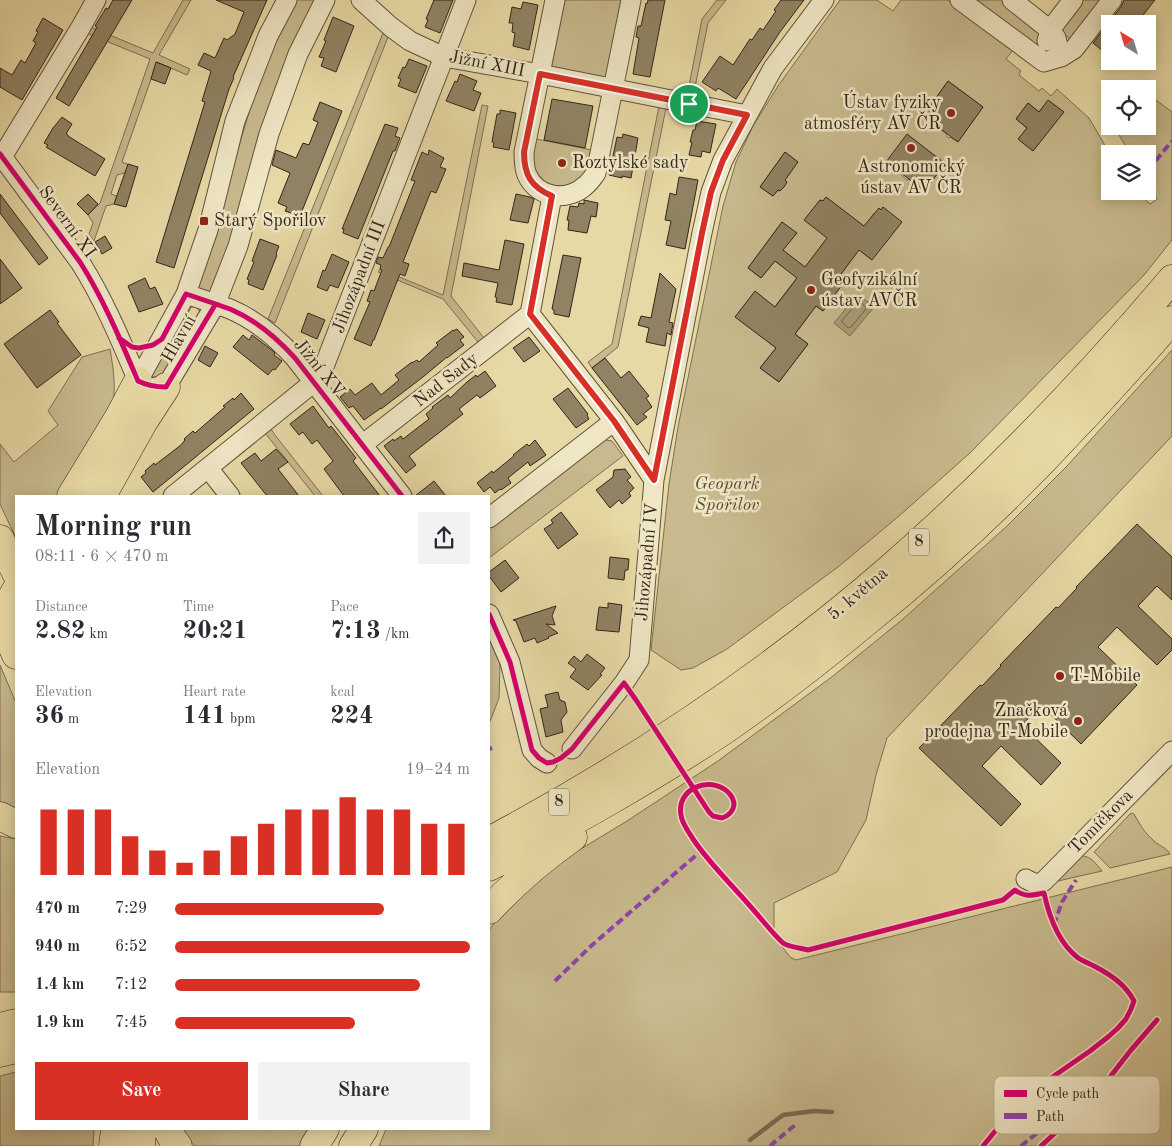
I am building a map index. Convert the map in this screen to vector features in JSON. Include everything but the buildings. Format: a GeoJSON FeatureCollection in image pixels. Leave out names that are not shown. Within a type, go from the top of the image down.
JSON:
{"type":"FeatureCollection","features":[{"type":"Feature","properties":{"kind":"highway","name":"5. května"},"geometry":{"type":"LineString","coordinates":[[490,840],[595,782],[729,695],[863,592],[947,517],[1032,435],[1172,280]]}},
{"type":"Feature","properties":{"kind":"highway","name":"5. května"},"geometry":{"type":"LineString","coordinates":[[490,866],[593,810],[696,749],[821,659],[925,573],[1001,502],[1074,429],[1172,320]]}},
{"type":"Feature","properties":{"kind":"highway"},"geometry":{"type":"LineString","coordinates":[[138,381],[142,389],[145,405],[144,421]]}},
{"type":"Feature","properties":{"kind":"highway"},"geometry":{"type":"LineString","coordinates":[[72,495],[119,417],[138,381]]}},
{"type":"Feature","properties":{"kind":"highway"},"geometry":{"type":"LineString","coordinates":[[103,495],[144,421],[166,387]]}},
{"type":"Feature","properties":{"kind":"highway"},"geometry":{"type":"LineString","coordinates":[[0,539],[15,571]]}},
{"type":"Feature","properties":{"kind":"highway"},"geometry":{"type":"LineString","coordinates":[[15,592],[0,618],[15,653]]}},
{"type":"Feature","properties":{"kind":"highway"},"geometry":{"type":"LineString","coordinates":[[490,909],[514,884],[554,851],[696,749]]}},
{"type":"Feature","properties":{"kind":"highway"},"geometry":{"type":"LineString","coordinates":[[0,816],[15,825]]}},
{"type":"Feature","properties":{"kind":"highway"},"geometry":{"type":"LineString","coordinates":[[0,826],[15,826]]}},
{"type":"Feature","properties":{"kind":"highway"},"geometry":{"type":"LineString","coordinates":[[0,1008],[15,1011]]}},
{"type":"Feature","properties":{"kind":"highway"},"geometry":{"type":"LineString","coordinates":[[0,1027],[15,1023]]}},
{"type":"Feature","properties":{"kind":"highway"},"geometry":{"type":"LineString","coordinates":[[0,1053],[15,1049]]}},
{"type":"Feature","properties":{"kind":"highway"},"geometry":{"type":"LineString","coordinates":[[113,1146],[115,1130]]}},
{"type":"Feature","properties":{"kind":"highway"},"geometry":{"type":"LineString","coordinates":[[142,1130],[142,1146]]}},
{"type":"Feature","properties":{"kind":"highway"},"geometry":{"type":"LineString","coordinates":[[168,1130],[178,1146]]}},
{"type":"Feature","properties":{"kind":"highway"},"geometry":{"type":"LineString","coordinates":[[314,1146],[324,1130]]}},
{"type":"Feature","properties":{"kind":"highway"},"geometry":{"type":"LineString","coordinates":[[353,1146],[363,1130]]}},
{"type":"Feature","properties":{"kind":"highway"},"geometry":{"type":"LineString","coordinates":[[366,1146],[373,1130]]}},
{"type":"Feature","properties":{"kind":"street"},"geometry":{"type":"LineString","coordinates":[[1,156],[96,0]]}},
{"type":"Feature","properties":{"kind":"street","name":"Hlavní"},"geometry":{"type":"LineString","coordinates":[[138,381],[186,294],[208,230],[235,121],[268,36],[287,0]]}},
{"type":"Feature","properties":{"kind":"street","name":"Hlavní"},"geometry":{"type":"LineString","coordinates":[[166,387],[215,304],[238,246],[272,125],[298,54],[325,0]]}},
{"type":"Feature","properties":{"kind":"street","name":"Jižní XIII"},"geometry":{"type":"LineString","coordinates":[[361,0],[410,41],[444,57],[747,115]]}},
{"type":"Feature","properties":{"kind":"street","name":"Jihozápadní III"},"geometry":{"type":"LineString","coordinates":[[174,495],[314,382],[325,364],[466,0]]}},
{"type":"Feature","properties":{"kind":"street"},"geometry":{"type":"LineString","coordinates":[[555,0],[524,152],[527,176],[535,186],[552,196],[576,193],[587,185],[596,173],[631,0]]}},
{"type":"Feature","properties":{"kind":"street","name":"Jihozápadní IV"},"geometry":{"type":"LineString","coordinates":[[572,749],[624,683],[639,660],[654,480],[711,192],[723,160],[773,68],[824,0]]}},
{"type":"Feature","properties":{"kind":"street"},"geometry":{"type":"LineString","coordinates":[[960,0],[1052,60]]}},
{"type":"Feature","properties":{"kind":"street"},"geometry":{"type":"LineString","coordinates":[[1012,0],[1050,30],[1056,38],[1052,60]]}},
{"type":"Feature","properties":{"kind":"street"},"geometry":{"type":"LineString","coordinates":[[1050,30],[1073,0]]}},
{"type":"Feature","properties":{"kind":"street"},"geometry":{"type":"LineString","coordinates":[[1052,60],[1074,49],[1112,0]]}},
{"type":"Feature","properties":{"kind":"street","name":"Severní XI"},"geometry":{"type":"LineString","coordinates":[[1,156],[80,262],[119,338],[138,381]]}},
{"type":"Feature","properties":{"kind":"street"},"geometry":{"type":"LineString","coordinates":[[552,196],[530,314],[614,421],[654,480]]}},
{"type":"Feature","properties":{"kind":"street","name":"Jižní XV"},"geometry":{"type":"LineString","coordinates":[[186,294],[230,310],[267,331],[283,344],[401,495]]}},
{"type":"Feature","properties":{"kind":"street","name":"Nad Sady"},"geometry":{"type":"LineString","coordinates":[[362,446],[530,314]]}},
{"type":"Feature","properties":{"kind":"street"},"geometry":{"type":"LineString","coordinates":[[119,338],[132,347],[139,348],[153,345],[162,338]]}},
{"type":"Feature","properties":{"kind":"street"},"geometry":{"type":"LineString","coordinates":[[138,381],[155,387],[166,387]]}},
{"type":"Feature","properties":{"kind":"street"},"geometry":{"type":"LineString","coordinates":[[490,517],[614,421]]}},
{"type":"Feature","properties":{"kind":"street"},"geometry":{"type":"LineString","coordinates":[[208,468],[229,495]]}},
{"type":"Feature","properties":{"kind":"street"},"geometry":{"type":"LineString","coordinates":[[490,616],[510,662],[532,750],[547,763]]}},
{"type":"Feature","properties":{"kind":"street","name":"Tomíčkova"},"geometry":{"type":"LineString","coordinates":[[1026,880],[1038,884],[1044,880],[1172,750]]}},
{"type":"Feature","properties":{"kind":"green space"},"geometry":{"type":"Polygon","coordinates":[[[183,0],[191,0],[159,55],[190,69],[187,75],[157,62],[122,162],[130,165],[128,172],[117,175],[111,194],[117,196],[114,204],[106,206],[94,241],[89,234],[93,223],[88,215],[100,203],[150,59],[84,32],[88,26],[153,53],[183,0]]]}},
{"type":"Feature","properties":{"kind":"green space"},"geometry":{"type":"Polygon","coordinates":[[[295,0],[316,0],[209,297],[196,287],[255,93],[272,49],[295,0]]]}},
{"type":"Feature","properties":{"kind":"green space"},"geometry":{"type":"Polygon","coordinates":[[[565,0],[622,0],[606,80],[551,69],[565,0]]]}},
{"type":"Feature","properties":{"kind":"green space"},"geometry":{"type":"Polygon","coordinates":[[[717,0],[726,0],[708,23],[693,97],[687,96],[702,19],[717,0]]]}},
{"type":"Feature","properties":{"kind":"green space","name":"Geopark Spořilov"},"geometry":{"type":"Polygon","coordinates":[[[840,0],[877,0],[893,11],[901,0],[948,0],[1013,50],[1006,59],[1021,71],[1019,75],[1039,91],[1042,88],[1051,96],[1057,89],[1089,118],[1105,145],[1101,145],[1101,200],[1146,200],[1150,204],[1157,199],[1156,145],[1125,145],[1119,135],[1156,135],[1156,100],[1172,112],[1172,240],[1144,275],[970,453],[899,516],[838,567],[727,649],[693,668],[681,670],[651,650],[669,484],[678,427],[723,206],[736,162],[753,126],[778,86],[840,0]],[[948,81],[931,105],[928,102],[924,103],[920,109],[923,111],[923,116],[947,134],[946,136],[958,142],[983,107],[948,81]],[[1048,101],[1039,112],[1028,103],[1016,119],[1027,128],[1018,139],[1033,151],[1063,112],[1048,101]],[[907,135],[901,175],[907,180],[910,179],[921,188],[923,186],[927,188],[945,163],[907,135]],[[785,152],[760,187],[773,196],[787,182],[785,180],[798,162],[785,152]],[[826,197],[823,201],[820,200],[808,216],[829,239],[825,241],[776,305],[776,308],[755,292],[766,340],[776,348],[760,368],[779,382],[808,344],[795,334],[816,306],[823,311],[837,288],[839,289],[844,282],[838,278],[859,250],[872,260],[883,207],[881,210],[879,208],[877,211],[879,212],[873,214],[866,228],[826,197]],[[782,222],[748,268],[761,278],[775,261],[791,273],[783,250],[796,233],[782,222]]]}},
{"type":"Feature","properties":{"kind":"green space"},"geometry":{"type":"Polygon","coordinates":[[[967,0],[1003,0],[1044,37],[1034,50],[967,0]]]}},
{"type":"Feature","properties":{"kind":"green space"},"geometry":{"type":"Polygon","coordinates":[[[1082,0],[1104,0],[1073,41],[1059,30],[1082,0]]]}},
{"type":"Feature","properties":{"kind":"green space"},"geometry":{"type":"Polygon","coordinates":[[[383,33],[388,37],[275,323],[268,319],[383,33]]]}},
{"type":"Feature","properties":{"kind":"green space"},"geometry":{"type":"Polygon","coordinates":[[[482,105],[488,106],[451,296],[484,338],[478,342],[443,299],[378,272],[380,269],[443,295],[482,105]]]}},
{"type":"Feature","properties":{"kind":"green space"},"geometry":{"type":"Polygon","coordinates":[[[659,106],[666,108],[618,347],[592,368],[588,362],[612,344],[659,106]]]}},
{"type":"Feature","properties":{"kind":"green space"},"geometry":{"type":"Polygon","coordinates":[[[536,139],[592,150],[586,172],[580,179],[566,186],[550,184],[538,174],[534,166],[533,156],[536,139]]]}},
{"type":"Feature","properties":{"kind":"green space"},"geometry":{"type":"Polygon","coordinates":[[[195,303],[184,321],[193,325],[200,311],[198,310],[200,306],[204,309],[179,359],[159,379],[152,376],[189,304],[195,303]]]}},
{"type":"Feature","properties":{"kind":"green space"},"geometry":{"type":"Polygon","coordinates":[[[110,349],[114,382],[113,403],[60,495],[15,495],[15,536],[0,504],[0,444],[14,462],[58,425],[48,411],[82,357],[110,349]]]}},
{"type":"Feature","properties":{"kind":"green space"},"geometry":{"type":"Polygon","coordinates":[[[1172,350],[1172,436],[887,738],[866,820],[837,872],[774,903],[774,936],[790,957],[796,960],[1172,867],[1172,1146],[379,1146],[386,1130],[490,1130],[490,929],[509,905],[547,872],[718,761],[833,676],[903,619],[1006,527],[1067,466],[1172,350]]]}},
{"type":"Feature","properties":{"kind":"green space"},"geometry":{"type":"Polygon","coordinates":[[[271,429],[322,495],[314,495],[265,433],[271,429]]]}},
{"type":"Feature","properties":{"kind":"green space"},"geometry":{"type":"Polygon","coordinates":[[[601,439],[612,441],[623,456],[490,557],[490,526],[601,439]]]}},
{"type":"Feature","properties":{"kind":"green space"},"geometry":{"type":"Polygon","coordinates":[[[490,638],[500,663],[499,698],[490,721],[490,638]]]}},
{"type":"Feature","properties":{"kind":"green space"},"geometry":{"type":"Polygon","coordinates":[[[0,665],[15,701],[15,811],[0,802],[0,665]]]}},
{"type":"Feature","properties":{"kind":"green space"},"geometry":{"type":"Polygon","coordinates":[[[1132,813],[1148,835],[1170,854],[1110,868],[1094,852],[1132,813]]]}},
{"type":"Feature","properties":{"kind":"green space"},"geometry":{"type":"Polygon","coordinates":[[[0,836],[15,839],[15,992],[0,992],[0,836]]]}},
{"type":"Feature","properties":{"kind":"green space"},"geometry":{"type":"Polygon","coordinates":[[[1082,856],[1091,859],[1102,871],[1058,881],[1082,856]]]}},
{"type":"Feature","properties":{"kind":"green space"},"geometry":{"type":"Polygon","coordinates":[[[15,1072],[15,1130],[94,1130],[93,1146],[0,1146],[0,1076],[15,1072]]]}},
{"type":"Feature","properties":{"kind":"green space"},"geometry":{"type":"Polygon","coordinates":[[[182,1130],[312,1130],[299,1146],[195,1146],[182,1130]]]}},
{"type":"Feature","properties":{"kind":"water"},"geometry":{"type":"Polygon","coordinates":[[[858,294],[874,307],[850,336],[834,323],[858,294]]]}},
{"type":"Feature","properties":{"kind":"waterway"},"geometry":{"type":"LineString","coordinates":[[750,1140],[783,1115],[814,1111],[832,1112]]}},
{"type":"Feature","properties":{"kind":"marked path"},"geometry":{"type":"LineString","coordinates":[[1156,160],[1172,141]]}},
{"type":"Feature","properties":{"kind":"marked path"},"geometry":{"type":"LineString","coordinates":[[555,981],[591,946],[701,851]]}},
{"type":"Feature","properties":{"kind":"marked path"},"geometry":{"type":"LineString","coordinates":[[1054,925],[1062,902],[1076,880]]}},
{"type":"Feature","properties":{"kind":"marked path"},"geometry":{"type":"LineString","coordinates":[[770,1146],[795,1125]]}},
{"type":"Feature","properties":{"kind":"marked path"},"geometry":{"type":"LineString","coordinates":[[1021,1146],[1036,1134]]}},
{"type":"Feature","properties":{"kind":"cycle path"},"geometry":{"type":"LineString","coordinates":[[0,154],[89,276],[119,336],[138,381],[152,386],[166,387],[215,305]]}},
{"type":"Feature","properties":{"kind":"cycle path"},"geometry":{"type":"LineString","coordinates":[[119,338],[132,347],[139,348],[153,345],[162,339],[186,294],[230,309],[249,318],[281,343],[295,358],[401,495]]}},
{"type":"Feature","properties":{"kind":"cycle path"},"geometry":{"type":"LineString","coordinates":[[490,616],[510,662],[532,750],[539,758],[547,763],[553,762],[572,749],[624,683],[694,789]]}},
{"type":"Feature","properties":{"kind":"cycle path"},"geometry":{"type":"LineString","coordinates":[[703,785],[720,787],[729,793],[732,798],[734,803],[731,812],[722,818],[713,816],[694,789],[703,785]]}},
{"type":"Feature","properties":{"kind":"cycle path"},"geometry":{"type":"LineString","coordinates":[[694,789],[684,798],[681,806],[681,815],[686,828],[706,856],[775,935],[783,943],[792,946],[808,950],[1003,900],[1015,890],[1026,895],[1044,893],[1055,928],[1070,951],[1112,977],[1126,990],[1134,1001],[1126,1019],[1118,1028],[1090,1051],[1054,1076]]}},
{"type":"Feature","properties":{"kind":"cycle path"},"geometry":{"type":"LineString","coordinates":[[1111,1076],[1157,1020]]}},
{"type":"Feature","properties":{"kind":"cycle path"},"geometry":{"type":"LineString","coordinates":[[983,1146],[994,1132]]}},
{"type":"Feature","properties":{"kind":"cycle path"},"geometry":{"type":"LineString","coordinates":[[1041,1146],[1054,1134]]}},
{"type":"Feature","properties":{"kind":"place","name":"Ústav fyziky atmosféry AV ČR"},"geometry":{"type":"Point","coordinates":[951,113]}},
{"type":"Feature","properties":{"kind":"place","name":"Astronomický ústav AV ČR"},"geometry":{"type":"Point","coordinates":[911,148]}},
{"type":"Feature","properties":{"kind":"place","name":"Roztylské sady"},"geometry":{"type":"Point","coordinates":[562,163]}},
{"type":"Feature","properties":{"kind":"place","name":"Starý Spořilov"},"geometry":{"type":"Point","coordinates":[204,221]}},
{"type":"Feature","properties":{"kind":"place","name":"Geofyzikální ústav AVČR"},"geometry":{"type":"Point","coordinates":[811,290]}},
{"type":"Feature","properties":{"kind":"place","name":"T-Mobile"},"geometry":{"type":"Point","coordinates":[1060,676]}},
{"type":"Feature","properties":{"kind":"place","name":"Značková prodejna T-Mobile"},"geometry":{"type":"Point","coordinates":[1078,721]}},
{"type":"Feature","properties":{"kind":"route"},"geometry":{"type":"LineString","coordinates":[[540,74],[689,104],[747,115],[723,160],[711,192],[654,480],[614,421],[530,314],[552,196],[535,186],[527,176],[524,152],[540,74]]}}]}
